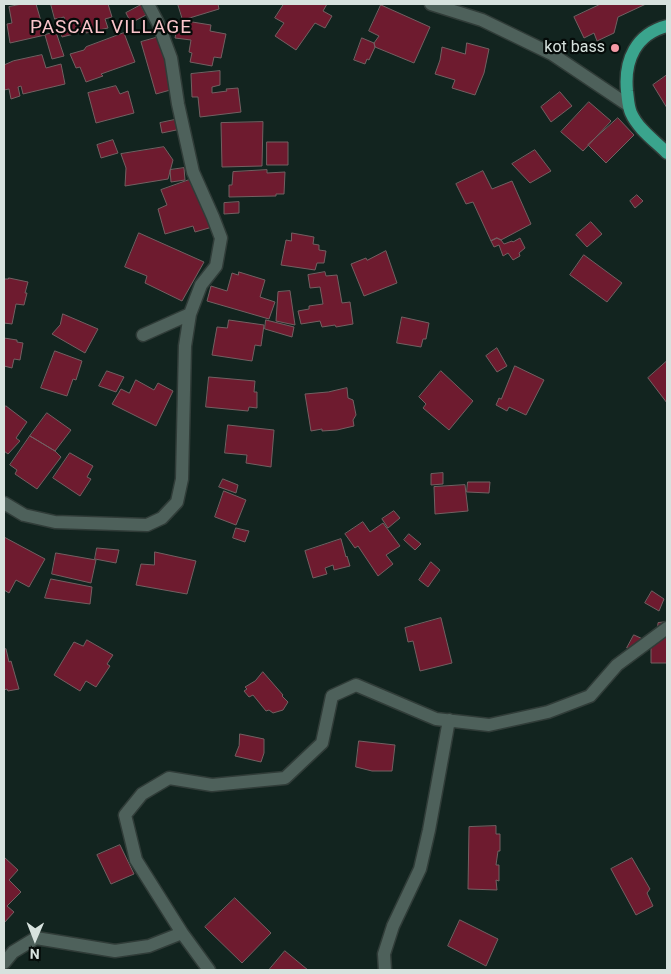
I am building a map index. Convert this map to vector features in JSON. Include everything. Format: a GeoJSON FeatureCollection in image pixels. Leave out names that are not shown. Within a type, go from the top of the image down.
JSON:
{"type":"FeatureCollection","features":[{"type":"Feature","properties":{"kind":"main road"},"geometry":{"type":"LineString","coordinates":[[667,26],[647,34],[633,52],[627,69],[628,105],[637,123],[667,153]]}},
{"type":"Feature","properties":{"kind":"street"},"geometry":{"type":"LineString","coordinates":[[4,503],[24,515],[55,522],[147,525],[162,518],[177,502],[182,479],[185,346],[190,314],[201,285],[216,266],[221,238],[193,172],[178,104],[171,58],[158,23],[148,4]]}},
{"type":"Feature","properties":{"kind":"street"},"geometry":{"type":"LineString","coordinates":[[431,4],[482,20],[552,54],[628,105]]}},
{"type":"Feature","properties":{"kind":"street"},"geometry":{"type":"LineString","coordinates":[[143,336],[190,314]]}},
{"type":"Feature","properties":{"kind":"street"},"geometry":{"type":"LineString","coordinates":[[209,970],[182,933],[136,860],[125,815],[142,794],[169,778],[212,785],[285,778],[322,743],[332,696],[356,686],[436,719],[489,725],[548,712],[590,696],[617,665],[667,628]]}},
{"type":"Feature","properties":{"kind":"street"},"geometry":{"type":"LineString","coordinates":[[385,970],[384,954],[393,926],[420,869],[429,830],[448,720]]}},
{"type":"Feature","properties":{"kind":"street"},"geometry":{"type":"LineString","coordinates":[[4,963],[13,952],[36,938],[115,951],[149,946],[182,933]]}},
{"type":"Feature","properties":{"kind":"building"},"geometry":{"type":"Polygon","coordinates":[[[22,4],[36,4],[45,35],[10,43],[7,24],[12,23],[9,7],[22,4]]]}},
{"type":"Feature","properties":{"kind":"building"},"geometry":{"type":"Polygon","coordinates":[[[51,4],[108,4],[112,17],[105,19],[108,28],[62,37],[58,25],[66,23],[64,17],[55,19],[51,4]]]}},
{"type":"Feature","properties":{"kind":"building"},"geometry":{"type":"Polygon","coordinates":[[[178,4],[218,4],[219,9],[183,20],[178,4]]]}},
{"type":"Feature","properties":{"kind":"building"},"geometry":{"type":"Polygon","coordinates":[[[284,4],[327,4],[323,11],[332,16],[325,28],[315,23],[296,50],[275,36],[284,23],[275,18],[284,4]]]}},
{"type":"Feature","properties":{"kind":"building"},"geometry":{"type":"Polygon","coordinates":[[[601,4],[646,4],[618,17],[614,33],[597,41],[594,33],[584,38],[574,17],[601,4]]]}},
{"type":"Feature","properties":{"kind":"building"},"geometry":{"type":"Polygon","coordinates":[[[141,5],[146,15],[131,23],[126,13],[141,5]]]}},
{"type":"Feature","properties":{"kind":"building"},"geometry":{"type":"Polygon","coordinates":[[[381,5],[430,27],[414,63],[375,47],[374,43],[379,36],[369,31],[381,5]]]}},
{"type":"Feature","properties":{"kind":"building"},"geometry":{"type":"Polygon","coordinates":[[[186,21],[211,25],[210,31],[226,34],[221,58],[214,57],[212,66],[190,62],[192,53],[189,52],[191,40],[175,38],[178,22],[186,23],[186,21]]]}},
{"type":"Feature","properties":{"kind":"building"},"geometry":{"type":"Polygon","coordinates":[[[56,32],[64,56],[52,59],[45,35],[56,32]]]}},
{"type":"Feature","properties":{"kind":"building"},"geometry":{"type":"Polygon","coordinates":[[[124,33],[135,62],[101,74],[103,76],[86,82],[80,67],[76,68],[70,54],[124,33]]]}},
{"type":"Feature","properties":{"kind":"building"},"geometry":{"type":"Polygon","coordinates":[[[166,35],[181,87],[156,94],[141,42],[166,35]]]}},
{"type":"Feature","properties":{"kind":"building"},"geometry":{"type":"Polygon","coordinates":[[[362,38],[374,43],[375,47],[365,64],[354,60],[362,38]]]}},
{"type":"Feature","properties":{"kind":"building"},"geometry":{"type":"Polygon","coordinates":[[[467,43],[489,49],[484,73],[475,95],[452,88],[455,80],[435,74],[442,47],[465,54],[467,43]]]}},
{"type":"Feature","properties":{"kind":"building"},"geometry":{"type":"Polygon","coordinates":[[[42,55],[46,68],[61,64],[65,84],[23,94],[21,86],[18,87],[20,96],[11,99],[9,89],[4,90],[4,65],[13,61],[42,55]]]}},
{"type":"Feature","properties":{"kind":"building"},"geometry":{"type":"Polygon","coordinates":[[[220,71],[220,85],[212,87],[212,93],[238,88],[241,112],[200,117],[198,97],[192,97],[191,74],[220,71]]]}},
{"type":"Feature","properties":{"kind":"building"},"geometry":{"type":"Polygon","coordinates":[[[667,75],[667,108],[653,85],[667,75]]]}},
{"type":"Feature","properties":{"kind":"building"},"geometry":{"type":"Polygon","coordinates":[[[116,86],[120,94],[128,91],[134,113],[96,123],[88,93],[116,86]]]}},
{"type":"Feature","properties":{"kind":"building"},"geometry":{"type":"Polygon","coordinates":[[[560,92],[572,106],[551,122],[541,107],[560,92]]]}},
{"type":"Feature","properties":{"kind":"building"},"geometry":{"type":"Polygon","coordinates":[[[589,102],[611,121],[583,151],[561,132],[589,102]]]}},
{"type":"Feature","properties":{"kind":"building"},"geometry":{"type":"Polygon","coordinates":[[[618,118],[634,135],[606,163],[588,145],[618,118]]]}},
{"type":"Feature","properties":{"kind":"building"},"geometry":{"type":"Polygon","coordinates":[[[179,119],[181,129],[162,133],[160,123],[179,119]]]}},
{"type":"Feature","properties":{"kind":"building"},"geometry":{"type":"Polygon","coordinates":[[[263,122],[262,166],[222,167],[221,123],[263,122]]]}},
{"type":"Feature","properties":{"kind":"building"},"geometry":{"type":"Polygon","coordinates":[[[113,140],[118,153],[101,158],[97,145],[113,140]]]}},
{"type":"Feature","properties":{"kind":"building"},"geometry":{"type":"Polygon","coordinates":[[[267,142],[288,142],[288,165],[267,165],[267,142]]]}},
{"type":"Feature","properties":{"kind":"building"},"geometry":{"type":"Polygon","coordinates":[[[164,147],[173,160],[168,179],[125,186],[126,168],[121,154],[164,147]]]}},
{"type":"Feature","properties":{"kind":"building"},"geometry":{"type":"Polygon","coordinates":[[[535,150],[551,171],[530,183],[512,164],[535,150]]]}},
{"type":"Feature","properties":{"kind":"building"},"geometry":{"type":"Polygon","coordinates":[[[184,168],[185,180],[171,182],[170,170],[184,168]]]}},
{"type":"Feature","properties":{"kind":"building"},"geometry":{"type":"Polygon","coordinates":[[[267,170],[267,173],[285,172],[284,194],[276,194],[276,196],[229,197],[229,185],[232,185],[233,172],[267,170]]]}},
{"type":"Feature","properties":{"kind":"building"},"geometry":{"type":"Polygon","coordinates":[[[483,171],[492,189],[512,181],[531,224],[501,240],[497,238],[491,241],[473,202],[466,204],[456,184],[483,171]]]}},
{"type":"Feature","properties":{"kind":"building"},"geometry":{"type":"Polygon","coordinates":[[[192,179],[216,226],[195,232],[193,226],[165,234],[158,209],[167,205],[161,190],[192,179]]]}},
{"type":"Feature","properties":{"kind":"building"},"geometry":{"type":"Polygon","coordinates":[[[637,195],[643,201],[635,208],[630,201],[637,195]]]}},
{"type":"Feature","properties":{"kind":"building"},"geometry":{"type":"Polygon","coordinates":[[[239,202],[239,213],[224,214],[224,203],[239,202]]]}},
{"type":"Feature","properties":{"kind":"building"},"geometry":{"type":"Polygon","coordinates":[[[591,222],[602,234],[587,247],[576,235],[591,222]]]}},
{"type":"Feature","properties":{"kind":"building"},"geometry":{"type":"Polygon","coordinates":[[[139,233],[204,262],[182,301],[145,283],[147,276],[125,267],[139,233]]]}},
{"type":"Feature","properties":{"kind":"building"},"geometry":{"type":"Polygon","coordinates":[[[292,233],[314,237],[313,244],[319,245],[319,250],[326,251],[324,263],[317,263],[315,270],[281,265],[286,240],[291,241],[292,233]]]}},
{"type":"Feature","properties":{"kind":"building"},"geometry":{"type":"Polygon","coordinates":[[[497,238],[504,244],[520,238],[525,248],[519,253],[520,256],[513,260],[508,253],[503,256],[499,245],[494,247],[491,241],[497,238]]]}},
{"type":"Feature","properties":{"kind":"building"},"geometry":{"type":"Polygon","coordinates":[[[386,251],[397,283],[364,296],[351,264],[366,258],[367,260],[386,251]]]}},
{"type":"Feature","properties":{"kind":"building"},"geometry":{"type":"Polygon","coordinates":[[[584,255],[622,283],[607,302],[570,275],[584,255]]]}},
{"type":"Feature","properties":{"kind":"building"},"geometry":{"type":"Polygon","coordinates":[[[239,272],[265,280],[260,297],[275,302],[269,319],[207,301],[211,286],[227,291],[232,273],[238,275],[239,272]]]}},
{"type":"Feature","properties":{"kind":"building"},"geometry":{"type":"Polygon","coordinates":[[[325,272],[326,276],[337,275],[342,303],[350,302],[353,324],[322,327],[320,321],[301,324],[298,311],[309,309],[309,306],[323,304],[320,287],[310,288],[308,275],[325,272]]]}},
{"type":"Feature","properties":{"kind":"building"},"geometry":{"type":"Polygon","coordinates":[[[9,278],[28,282],[24,305],[16,304],[12,324],[4,323],[4,279],[9,278]]]}},
{"type":"Feature","properties":{"kind":"building"},"geometry":{"type":"Polygon","coordinates":[[[290,291],[295,325],[276,321],[278,292],[290,291]]]}},
{"type":"Feature","properties":{"kind":"building"},"geometry":{"type":"Polygon","coordinates":[[[63,314],[98,329],[85,353],[52,334],[60,325],[63,314]]]}},
{"type":"Feature","properties":{"kind":"building"},"geometry":{"type":"Polygon","coordinates":[[[402,317],[429,323],[426,339],[423,339],[421,347],[397,343],[402,317]]]}},
{"type":"Feature","properties":{"kind":"building"},"geometry":{"type":"Polygon","coordinates":[[[229,320],[264,325],[261,346],[255,345],[252,361],[212,355],[217,327],[227,328],[229,320]]]}},
{"type":"Feature","properties":{"kind":"building"},"geometry":{"type":"Polygon","coordinates":[[[266,320],[294,327],[292,337],[265,329],[266,320]]]}},
{"type":"Feature","properties":{"kind":"building"},"geometry":{"type":"Polygon","coordinates":[[[4,338],[23,343],[20,360],[14,359],[12,368],[4,366],[4,338]]]}},
{"type":"Feature","properties":{"kind":"building"},"geometry":{"type":"Polygon","coordinates":[[[497,348],[507,366],[497,372],[486,356],[497,348]]]}},
{"type":"Feature","properties":{"kind":"building"},"geometry":{"type":"Polygon","coordinates":[[[55,351],[82,361],[76,380],[73,379],[67,396],[41,388],[55,351]]]}},
{"type":"Feature","properties":{"kind":"building"},"geometry":{"type":"Polygon","coordinates":[[[667,361],[667,403],[648,378],[667,361]]]}},
{"type":"Feature","properties":{"kind":"building"},"geometry":{"type":"Polygon","coordinates":[[[515,366],[544,380],[526,415],[509,407],[507,411],[496,405],[499,398],[501,399],[515,366]]]}},
{"type":"Feature","properties":{"kind":"building"},"geometry":{"type":"Polygon","coordinates":[[[107,371],[124,377],[116,392],[99,386],[107,371]]]}},
{"type":"Feature","properties":{"kind":"building"},"geometry":{"type":"Polygon","coordinates":[[[441,371],[473,401],[449,430],[423,408],[426,404],[419,397],[441,371]]]}},
{"type":"Feature","properties":{"kind":"building"},"geometry":{"type":"Polygon","coordinates":[[[209,377],[255,381],[254,392],[257,392],[257,408],[249,407],[248,411],[206,407],[209,377]]]}},
{"type":"Feature","properties":{"kind":"building"},"geometry":{"type":"Polygon","coordinates":[[[136,380],[154,390],[158,383],[173,391],[156,426],[112,404],[121,389],[129,393],[136,380]]]}},
{"type":"Feature","properties":{"kind":"building"},"geometry":{"type":"Polygon","coordinates":[[[347,388],[348,398],[353,400],[356,415],[353,420],[354,426],[337,430],[322,431],[322,429],[311,431],[305,394],[347,388]]]}},
{"type":"Feature","properties":{"kind":"building"},"geometry":{"type":"Polygon","coordinates":[[[6,406],[27,422],[16,438],[20,441],[8,454],[4,451],[4,408],[6,406]]]}},
{"type":"Feature","properties":{"kind":"building"},"geometry":{"type":"Polygon","coordinates":[[[47,413],[71,430],[55,451],[30,436],[47,413]]]}},
{"type":"Feature","properties":{"kind":"building"},"geometry":{"type":"Polygon","coordinates":[[[228,425],[274,430],[271,467],[246,463],[247,455],[225,453],[228,425]]]}},
{"type":"Feature","properties":{"kind":"building"},"geometry":{"type":"Polygon","coordinates":[[[30,436],[55,451],[61,457],[37,489],[15,474],[17,470],[10,465],[30,436]]]}},
{"type":"Feature","properties":{"kind":"building"},"geometry":{"type":"Polygon","coordinates":[[[70,453],[93,466],[87,477],[91,479],[80,496],[53,478],[70,453]]]}},
{"type":"Feature","properties":{"kind":"building"},"geometry":{"type":"Polygon","coordinates":[[[443,473],[443,484],[431,485],[431,474],[443,473]]]}},
{"type":"Feature","properties":{"kind":"building"},"geometry":{"type":"Polygon","coordinates":[[[223,479],[238,485],[236,493],[219,487],[223,479]]]}},
{"type":"Feature","properties":{"kind":"building"},"geometry":{"type":"Polygon","coordinates":[[[468,482],[490,482],[489,493],[467,492],[468,482]]]}},
{"type":"Feature","properties":{"kind":"building"},"geometry":{"type":"Polygon","coordinates":[[[465,485],[468,511],[435,514],[434,487],[465,485]]]}},
{"type":"Feature","properties":{"kind":"building"},"geometry":{"type":"Polygon","coordinates":[[[224,491],[246,500],[236,525],[215,517],[224,491]]]}},
{"type":"Feature","properties":{"kind":"building"},"geometry":{"type":"Polygon","coordinates":[[[394,511],[400,518],[388,528],[382,519],[394,511]]]}},
{"type":"Feature","properties":{"kind":"building"},"geometry":{"type":"Polygon","coordinates":[[[363,522],[370,532],[383,523],[400,546],[386,555],[393,564],[378,576],[358,546],[355,548],[345,534],[363,522]]]}},
{"type":"Feature","properties":{"kind":"building"},"geometry":{"type":"Polygon","coordinates":[[[236,528],[249,531],[245,542],[233,538],[236,528]]]}},
{"type":"Feature","properties":{"kind":"building"},"geometry":{"type":"Polygon","coordinates":[[[409,534],[421,544],[415,550],[404,540],[409,534]]]}},
{"type":"Feature","properties":{"kind":"building"},"geometry":{"type":"Polygon","coordinates":[[[4,537],[45,559],[29,587],[16,580],[9,593],[4,590],[4,537]]]}},
{"type":"Feature","properties":{"kind":"building"},"geometry":{"type":"Polygon","coordinates":[[[341,539],[350,566],[334,570],[333,565],[325,568],[327,574],[313,578],[305,551],[341,539]]]}},
{"type":"Feature","properties":{"kind":"building"},"geometry":{"type":"Polygon","coordinates":[[[97,548],[119,550],[116,563],[95,559],[97,548]]]}},
{"type":"Feature","properties":{"kind":"building"},"geometry":{"type":"Polygon","coordinates":[[[155,552],[196,561],[187,594],[136,585],[141,564],[154,565],[155,552]]]}},
{"type":"Feature","properties":{"kind":"building"},"geometry":{"type":"Polygon","coordinates":[[[56,553],[96,560],[91,583],[52,574],[56,553]]]}},
{"type":"Feature","properties":{"kind":"building"},"geometry":{"type":"Polygon","coordinates":[[[431,562],[440,570],[428,587],[419,580],[431,562]]]}},
{"type":"Feature","properties":{"kind":"building"},"geometry":{"type":"Polygon","coordinates":[[[51,579],[92,587],[90,604],[45,598],[51,579]]]}},
{"type":"Feature","properties":{"kind":"building"},"geometry":{"type":"Polygon","coordinates":[[[652,591],[664,599],[659,611],[645,603],[652,591]]]}},
{"type":"Feature","properties":{"kind":"building"},"geometry":{"type":"Polygon","coordinates":[[[441,618],[452,663],[420,671],[413,641],[408,642],[405,628],[441,618]]]}},
{"type":"Feature","properties":{"kind":"building"},"geometry":{"type":"Polygon","coordinates":[[[667,622],[667,663],[651,663],[651,635],[657,634],[658,623],[667,622]]]}},
{"type":"Feature","properties":{"kind":"building"},"geometry":{"type":"Polygon","coordinates":[[[634,635],[645,640],[631,649],[627,648],[634,635]]]}},
{"type":"Feature","properties":{"kind":"building"},"geometry":{"type":"Polygon","coordinates":[[[87,640],[113,655],[107,664],[110,666],[96,687],[86,681],[80,691],[54,675],[74,642],[83,646],[87,640]]]}},
{"type":"Feature","properties":{"kind":"building"},"geometry":{"type":"Polygon","coordinates":[[[6,649],[19,689],[4,690],[4,650],[6,649]]]}},
{"type":"Feature","properties":{"kind":"building"},"geometry":{"type":"Polygon","coordinates":[[[263,672],[288,702],[283,710],[273,713],[269,710],[266,711],[253,695],[249,697],[244,691],[247,689],[245,687],[255,681],[263,672]]]}},
{"type":"Feature","properties":{"kind":"building"},"geometry":{"type":"Polygon","coordinates":[[[240,734],[264,739],[264,753],[261,762],[235,756],[239,746],[240,734]]]}},
{"type":"Feature","properties":{"kind":"building"},"geometry":{"type":"Polygon","coordinates":[[[359,741],[395,745],[392,771],[372,771],[356,767],[359,741]]]}},
{"type":"Feature","properties":{"kind":"building"},"geometry":{"type":"Polygon","coordinates":[[[496,826],[496,834],[500,834],[500,851],[498,851],[496,865],[499,865],[499,881],[496,880],[497,890],[468,889],[469,827],[496,826]]]}},
{"type":"Feature","properties":{"kind":"building"},"geometry":{"type":"Polygon","coordinates":[[[120,845],[134,874],[111,884],[97,855],[120,845]]]}},
{"type":"Feature","properties":{"kind":"building"},"geometry":{"type":"Polygon","coordinates":[[[4,857],[18,870],[9,880],[21,892],[7,906],[14,912],[4,923],[4,857]]]}},
{"type":"Feature","properties":{"kind":"building"},"geometry":{"type":"Polygon","coordinates":[[[632,858],[650,889],[647,893],[653,906],[636,915],[611,869],[632,858]]]}},
{"type":"Feature","properties":{"kind":"building"},"geometry":{"type":"Polygon","coordinates":[[[235,898],[271,933],[242,963],[205,927],[235,898]]]}},
{"type":"Feature","properties":{"kind":"building"},"geometry":{"type":"Polygon","coordinates":[[[460,920],[498,939],[486,966],[448,946],[460,920]]]}},
{"type":"Feature","properties":{"kind":"building"},"geometry":{"type":"Polygon","coordinates":[[[285,951],[308,970],[269,970],[285,951]]]}},
{"type":"Feature","properties":{"kind":"place","name":"kot bass"},"geometry":{"type":"Point","coordinates":[615,48]}},
{"type":"Feature","properties":{"kind":"district","name":"PASCAL VILLAGE"},"geometry":{"type":"Point","coordinates":[111,28]}}]}
